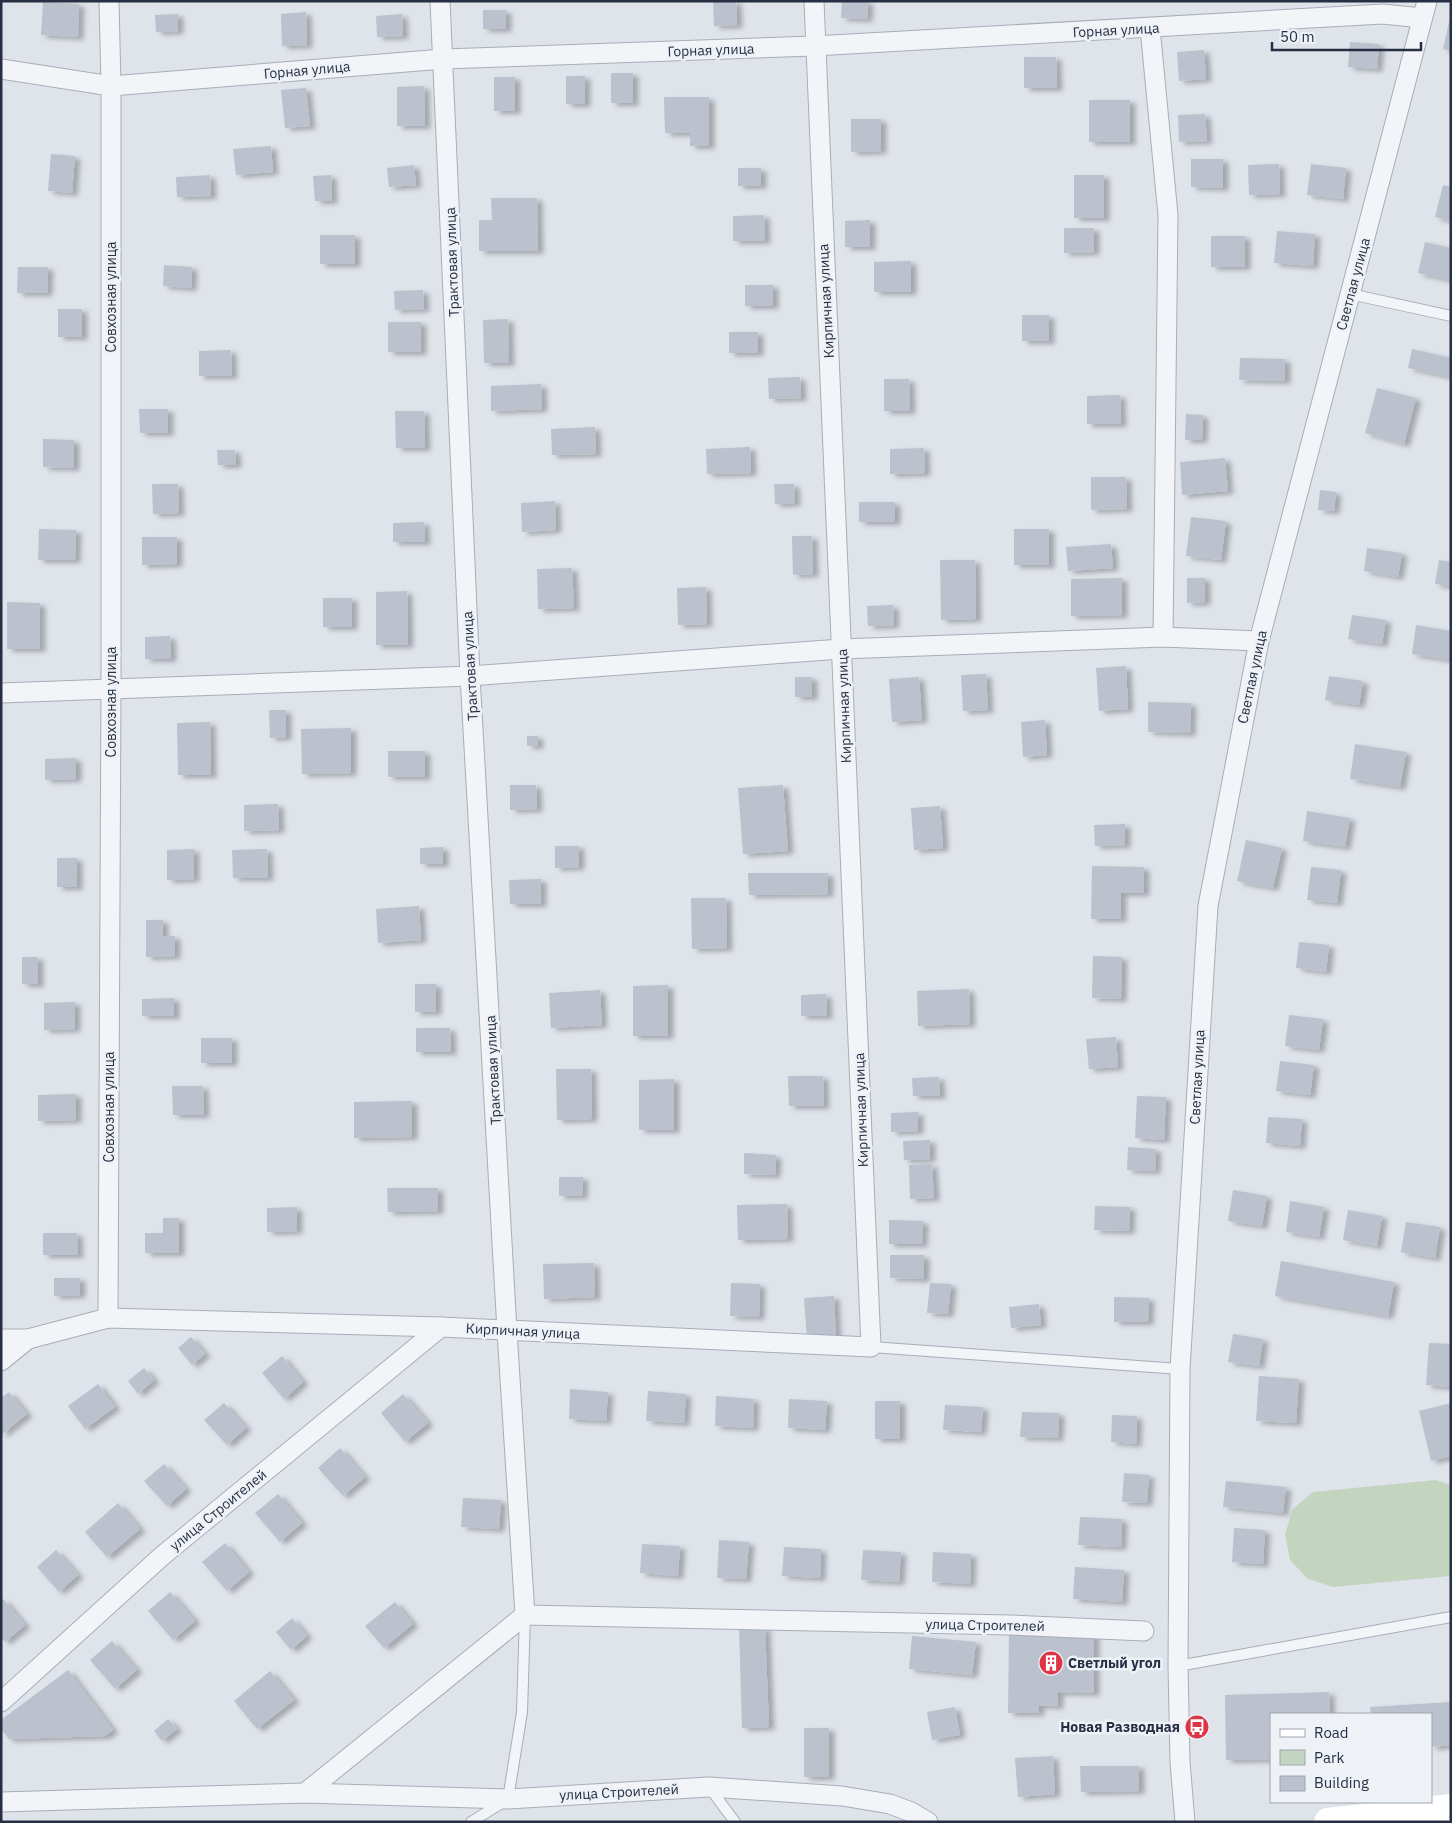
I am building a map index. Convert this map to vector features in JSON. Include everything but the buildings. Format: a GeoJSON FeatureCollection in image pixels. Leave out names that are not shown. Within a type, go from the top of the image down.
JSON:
{"type":"FeatureCollection","features":[{"type":"Feature","properties":{"kind":"main road"},"geometry":{"type":"LineString","coordinates":[[1328,1822],[1451,1808]]}},
{"type":"Feature","properties":{"kind":"street","name":"Совхозная улица"},"geometry":{"type":"LineString","coordinates":[[108,1318],[111,687],[111,86],[109,1]]}},
{"type":"Feature","properties":{"kind":"street","name":"Трактовая улица"},"geometry":{"type":"LineString","coordinates":[[440,1],[470,676],[507,1331]]}},
{"type":"Feature","properties":{"kind":"street","name":"Кирпичная улица"},"geometry":{"type":"LineString","coordinates":[[1,1339],[28,1339],[108,1318],[441,1327],[871,1347],[814,46],[814,1]]}},
{"type":"Feature","properties":{"kind":"street","name":"Горная улица"},"geometry":{"type":"LineString","coordinates":[[1,69],[111,86],[443,60],[814,46],[1150,28],[1424,10]]}},
{"type":"Feature","properties":{"kind":"street","name":"Светлая улица"},"geometry":{"type":"LineString","coordinates":[[1185,1822],[1180,1762],[1178,1666],[1180,1369],[1208,906],[1259,641],[1424,10]]}},
{"type":"Feature","properties":{"kind":"street"},"geometry":{"type":"LineString","coordinates":[[1150,28],[1168,215],[1163,637]]}},
{"type":"Feature","properties":{"kind":"street"},"geometry":{"type":"LineString","coordinates":[[1,692],[470,676],[841,649],[1163,637],[1259,641]]}},
{"type":"Feature","properties":{"kind":"street","name":"улица Строителей"},"geometry":{"type":"LineString","coordinates":[[1,1702],[162,1556],[441,1327]]}},
{"type":"Feature","properties":{"kind":"street"},"geometry":{"type":"LineString","coordinates":[[305,1793],[526,1615],[507,1331]]}},
{"type":"Feature","properties":{"kind":"street"},"geometry":{"type":"LineString","coordinates":[[1,1361],[28,1339]]}},
{"type":"Feature","properties":{"kind":"street","name":"улица Строителей"},"geometry":{"type":"LineString","coordinates":[[526,1615],[1010,1625],[1144,1631]]}},
{"type":"Feature","properties":{"kind":"street","name":"улица Строителей"},"geometry":{"type":"LineString","coordinates":[[1,1802],[305,1793],[508,1799],[709,1787],[842,1796],[890,1804],[911,1812],[928,1822]]}},
{"type":"Feature","properties":{"kind":"lane"},"geometry":{"type":"LineString","coordinates":[[1350,294],[1451,316]]}},
{"type":"Feature","properties":{"kind":"lane"},"geometry":{"type":"LineString","coordinates":[[871,1347],[1180,1369]]}},
{"type":"Feature","properties":{"kind":"lane"},"geometry":{"type":"LineString","coordinates":[[471,1822],[508,1799],[522,1712],[526,1615]]}},
{"type":"Feature","properties":{"kind":"lane"},"geometry":{"type":"LineString","coordinates":[[1178,1666],[1451,1618]]}},
{"type":"Feature","properties":{"kind":"lane"},"geometry":{"type":"LineString","coordinates":[[709,1787],[735,1822]]}},
{"type":"Feature","properties":{"kind":"green space"},"geometry":{"type":"Polygon","coordinates":[[[1436,1480],[1451,1485],[1451,1576],[1333,1587],[1308,1579],[1290,1560],[1285,1534],[1293,1509],[1313,1492],[1436,1480]]]}},
{"type":"Feature","properties":{"kind":"place","name":"Светлый угол"},"geometry":{"type":"Point","coordinates":[1051,1663]}},
{"type":"Feature","properties":{"kind":"place","name":"Новая Разводная"},"geometry":{"type":"Point","coordinates":[1197,1727]}}]}
